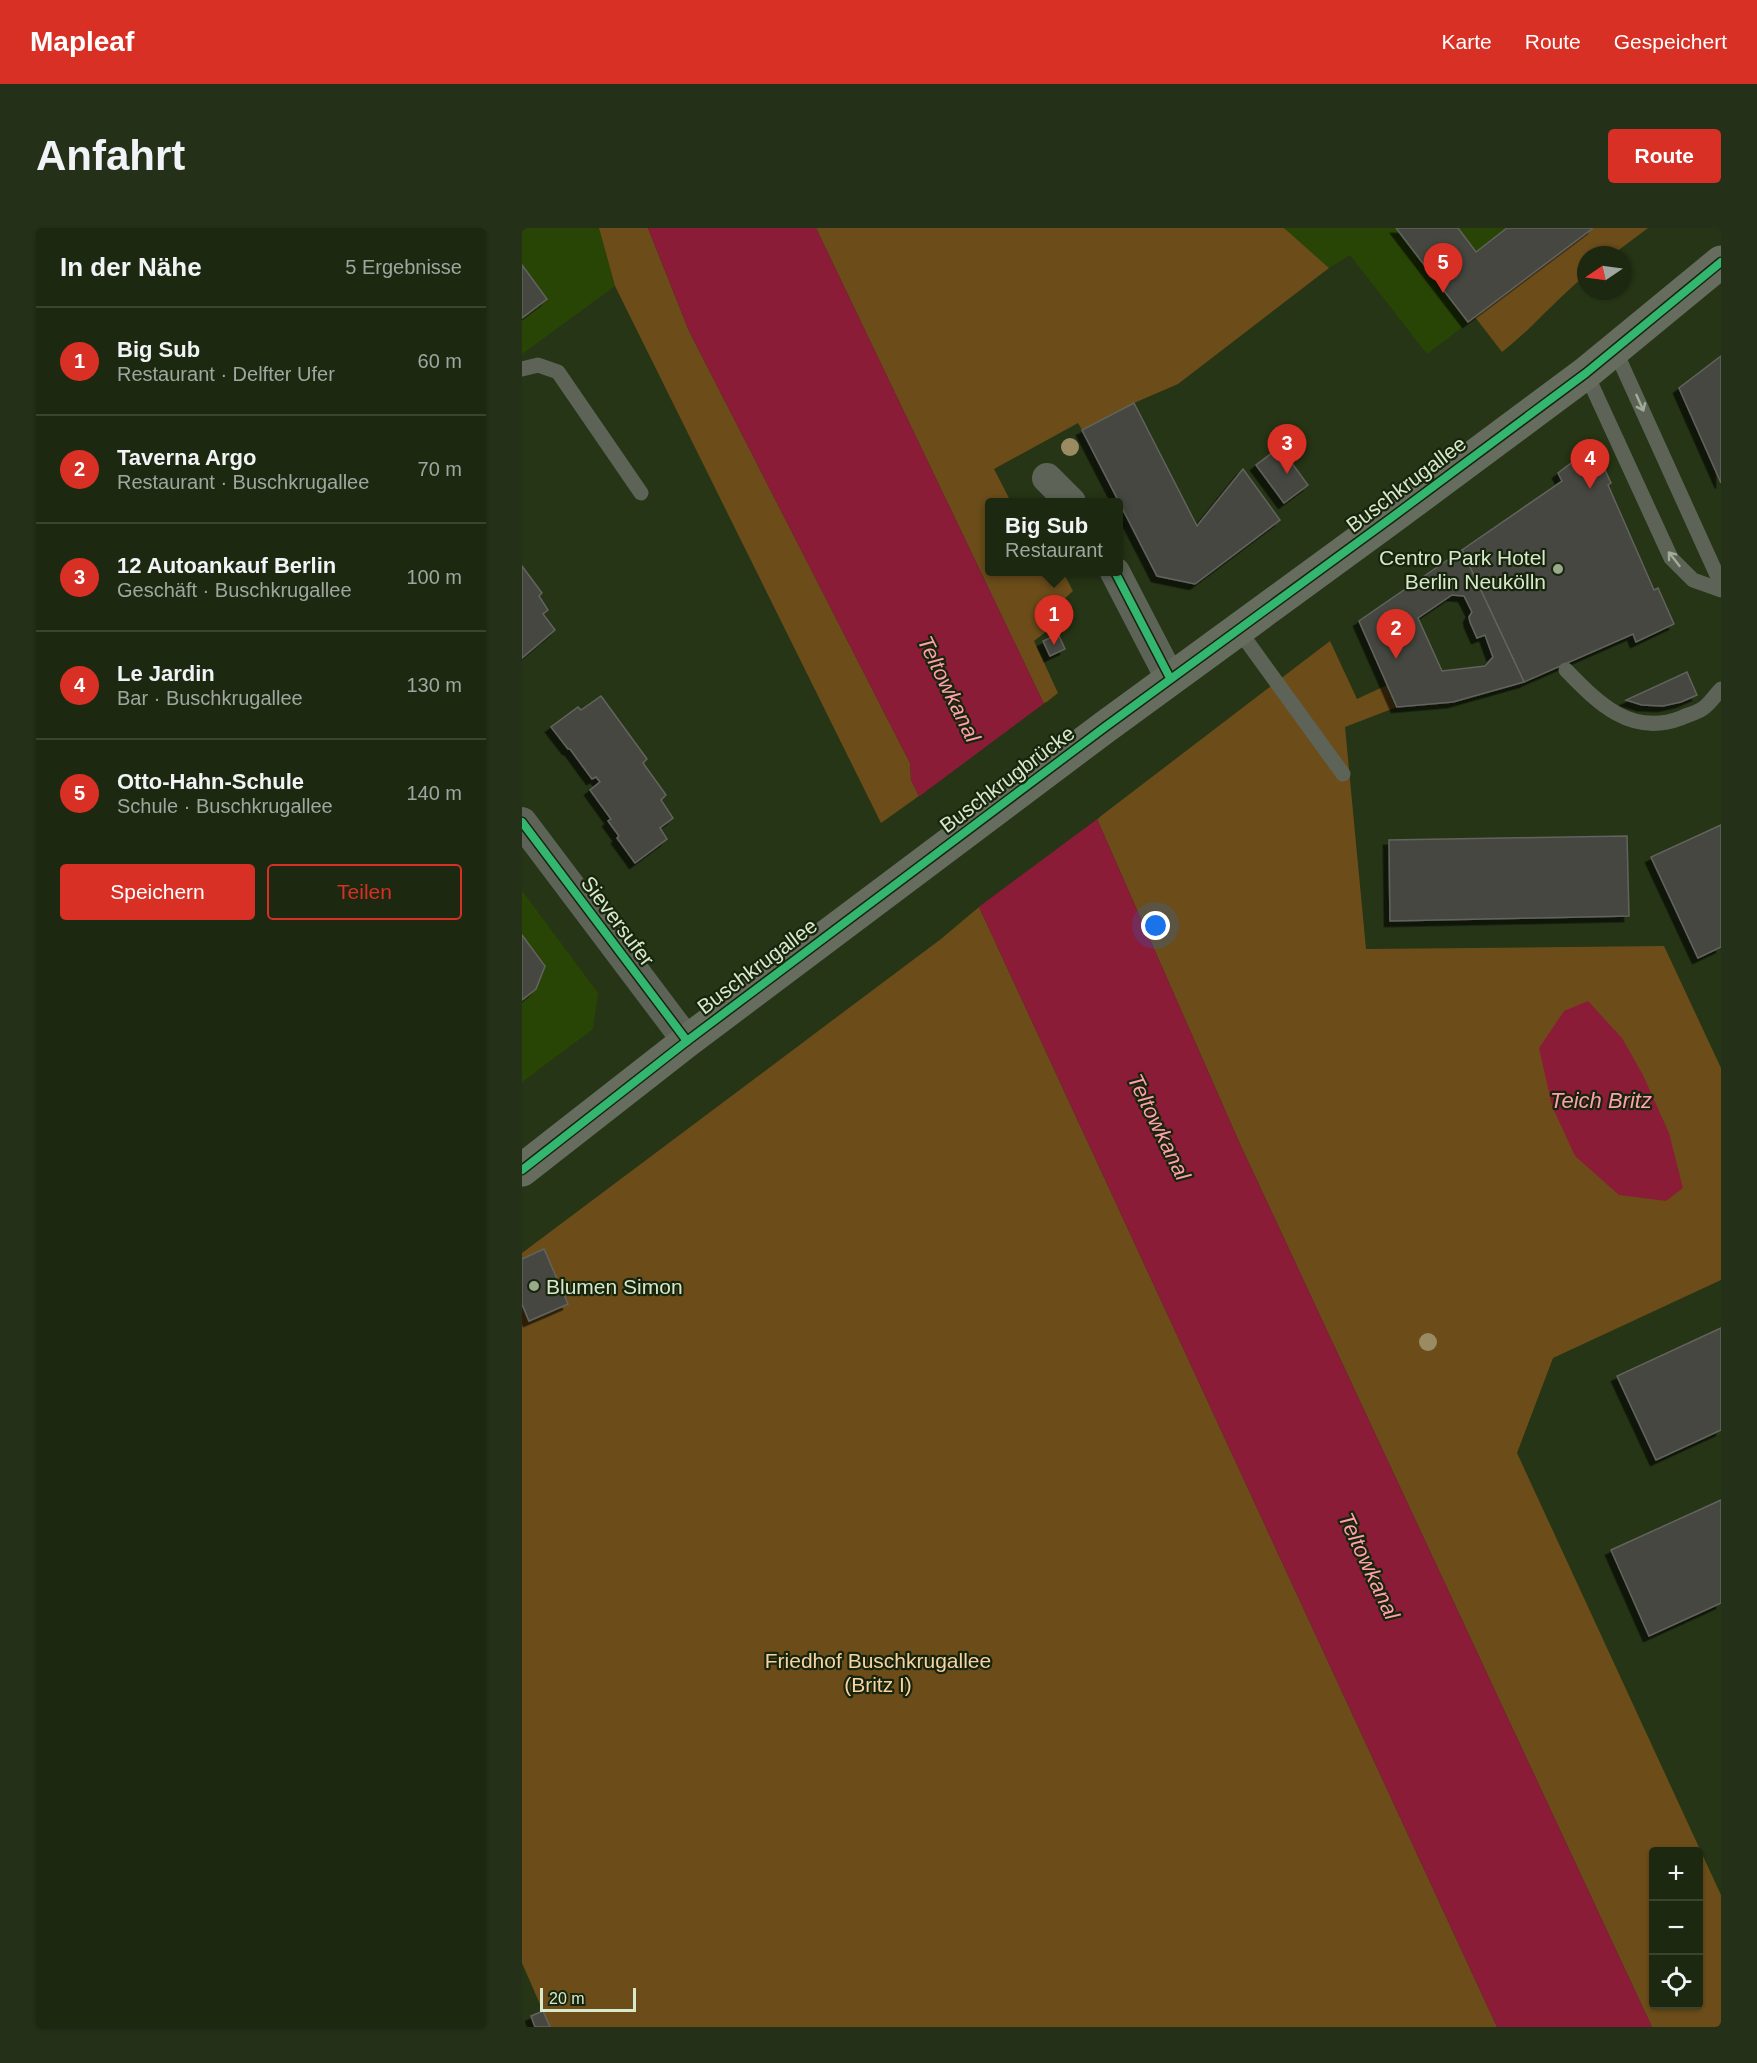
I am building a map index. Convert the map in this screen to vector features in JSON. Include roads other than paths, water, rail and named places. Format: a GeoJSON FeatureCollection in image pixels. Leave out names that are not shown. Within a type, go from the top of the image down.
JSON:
{"type":"FeatureCollection","features":[{"type":"Feature","properties":{"kind":"main road","name":"Buschkrugallee"},"geometry":{"type":"LineString","coordinates":[[1105,727],[1586,373],[1721,262]]}},
{"type":"Feature","properties":{"kind":"main road","name":"Buschkrugbrücke"},"geometry":{"type":"LineString","coordinates":[[930,859],[1105,727]]}},
{"type":"Feature","properties":{"kind":"main road","name":"Buschkrugallee"},"geometry":{"type":"LineString","coordinates":[[522,1170],[687,1041],[930,859]]}},
{"type":"Feature","properties":{"kind":"street"},"geometry":{"type":"LineString","coordinates":[[1047,478],[1067,498]]}},
{"type":"Feature","properties":{"kind":"street"},"geometry":{"type":"LineString","coordinates":[[1117,576],[1170,678]]}},
{"type":"Feature","properties":{"kind":"street","name":"Sieversufer"},"geometry":{"type":"LineString","coordinates":[[522,822],[687,1041]]}},
{"type":"Feature","properties":{"kind":"lane"},"geometry":{"type":"LineString","coordinates":[[1616,350],[1721,584]]}},
{"type":"Feature","properties":{"kind":"lane"},"geometry":{"type":"LineString","coordinates":[[522,369],[538,365],[558,372],[641,493]]}},
{"type":"Feature","properties":{"kind":"lane"},"geometry":{"type":"LineString","coordinates":[[1586,373],[1671,558],[1693,580],[1721,590]]}},
{"type":"Feature","properties":{"kind":"lane"},"geometry":{"type":"LineString","coordinates":[[1238,629],[1343,774]]}},
{"type":"Feature","properties":{"kind":"lane"},"geometry":{"type":"LineString","coordinates":[[1566,670],[1611,712],[1639,723],[1672,721],[1703,709],[1721,689]]}},
{"type":"Feature","properties":{"kind":"water","name":"Teltowkanal"},"geometry":{"type":"Polygon","coordinates":[[[648,228],[816,228],[1044,704],[1240,1144],[1652,2027],[1497,2027],[979,907],[919,796],[911,780],[910,763],[689,331],[648,228]]]}},
{"type":"Feature","properties":{"kind":"water","name":"Teich Britz"},"geometry":{"type":"Polygon","coordinates":[[[1588,1001],[1622,1038],[1643,1075],[1669,1133],[1683,1188],[1666,1201],[1619,1195],[1575,1156],[1552,1106],[1539,1048],[1564,1011],[1588,1001]]]}},
{"type":"Feature","properties":{"kind":"place","name":"Otto-Hahn-Schule"},"geometry":{"type":"Point","coordinates":[1443,293]}},
{"type":"Feature","properties":{"kind":"place","name":"12 Autoankauf Berlin"},"geometry":{"type":"Point","coordinates":[1287,474]}},
{"type":"Feature","properties":{"kind":"place","name":"Le Jardin"},"geometry":{"type":"Point","coordinates":[1590,489]}},
{"type":"Feature","properties":{"kind":"place","name":"Centro Park Hotel Berlin Neukölln"},"geometry":{"type":"Point","coordinates":[1558,569]}},
{"type":"Feature","properties":{"kind":"place","name":"Big Sub"},"geometry":{"type":"Point","coordinates":[1054,645]}},
{"type":"Feature","properties":{"kind":"place","name":"Taverna Argo"},"geometry":{"type":"Point","coordinates":[1396,659]}},
{"type":"Feature","properties":{"kind":"place","name":"Blumen Simon"},"geometry":{"type":"Point","coordinates":[534,1286]}},
{"type":"Feature","properties":{"kind":"park label","name":"Friedhof Buschkrugallee (Britz I)"},"geometry":{"type":"Point","coordinates":[878,1672]}}]}
